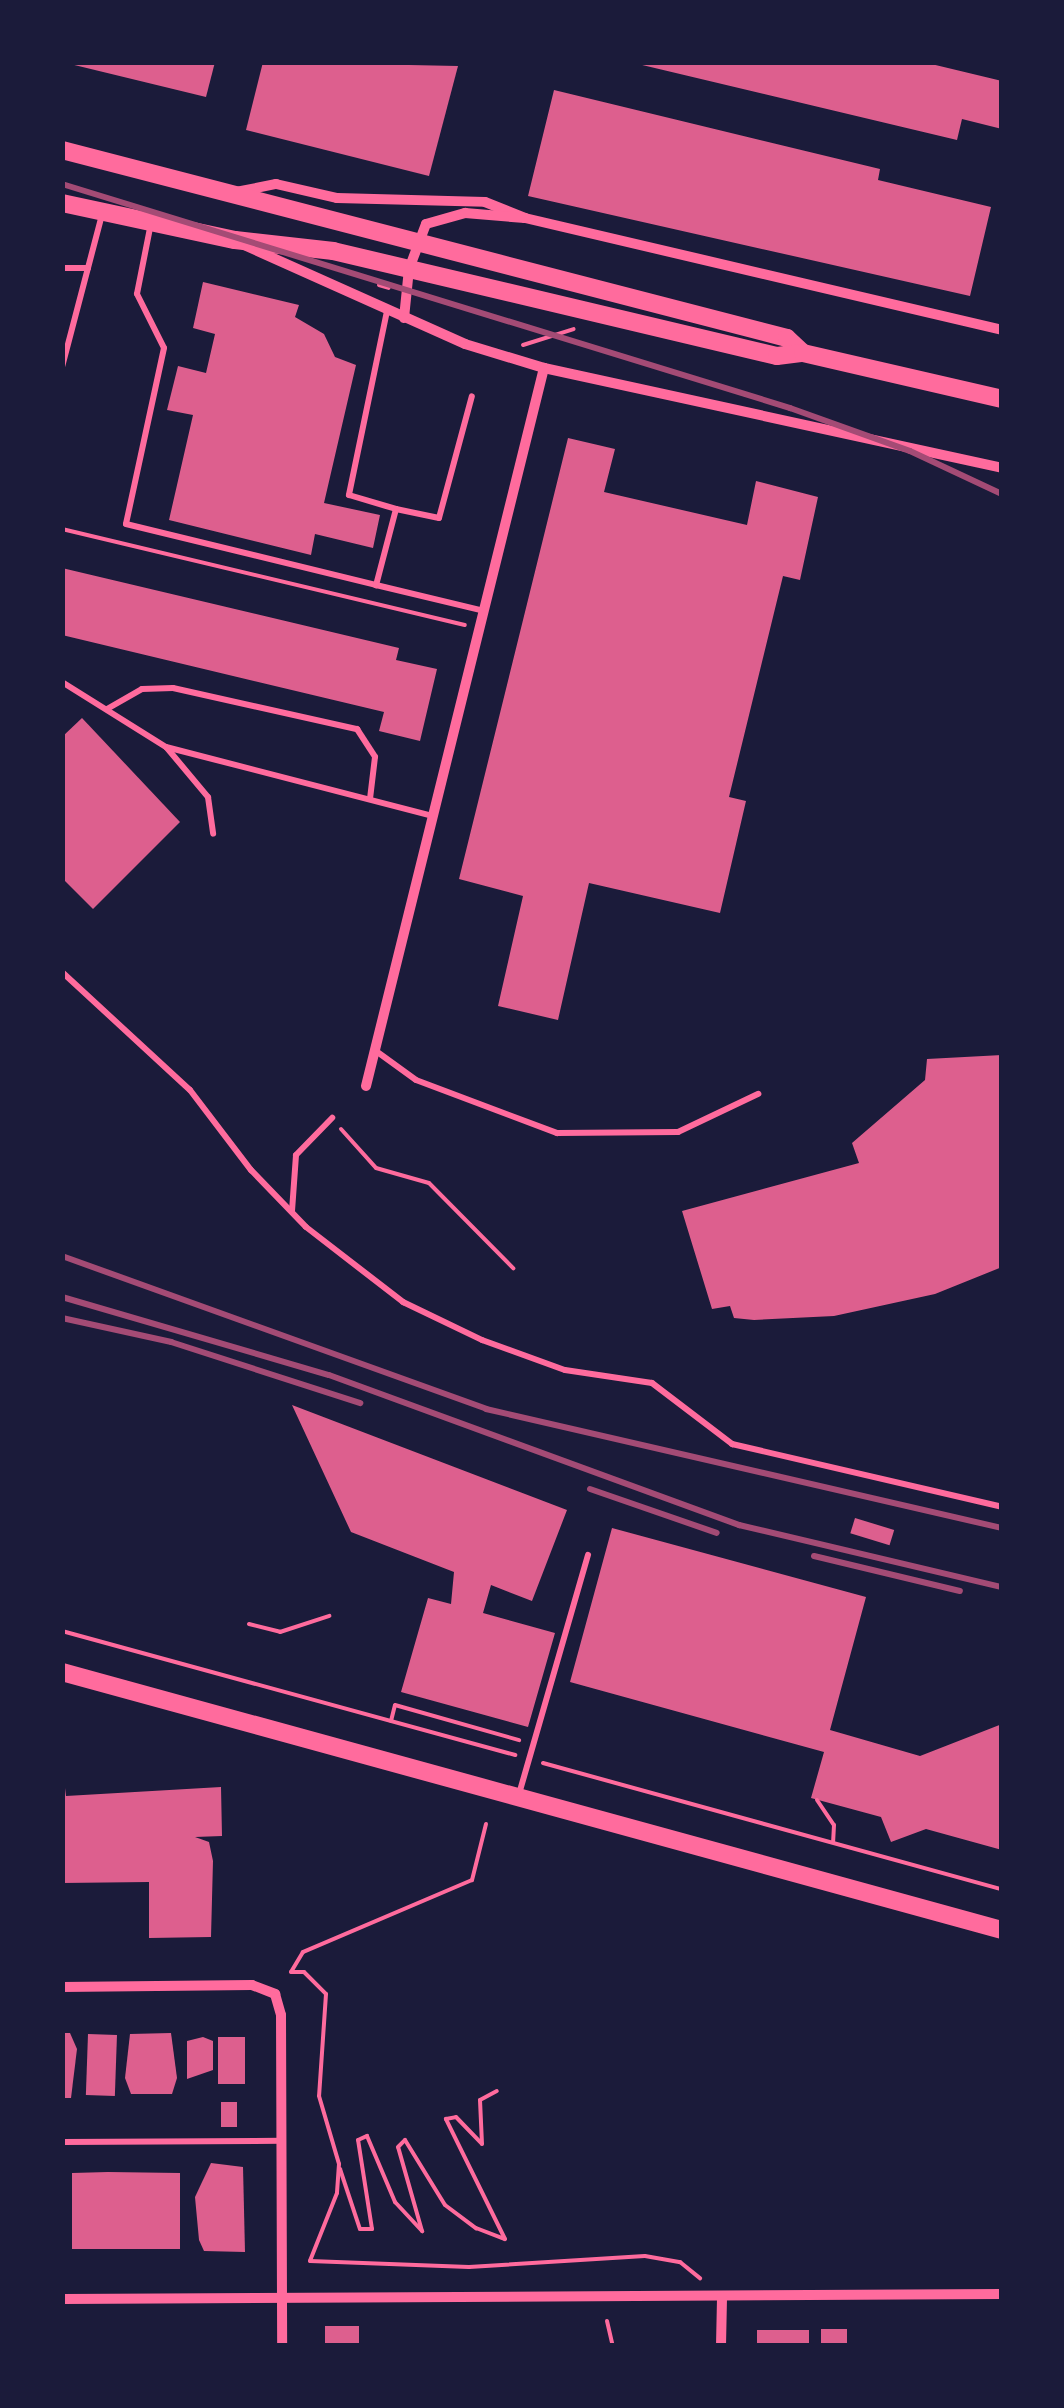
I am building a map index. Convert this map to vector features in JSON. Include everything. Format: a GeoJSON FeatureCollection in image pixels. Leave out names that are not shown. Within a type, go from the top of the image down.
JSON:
{"type":"FeatureCollection","features":[{"type":"Feature","properties":{"kind":"main road"},"geometry":{"type":"LineString","coordinates":[[62,150],[786,338],[803,353]]}},
{"type":"Feature","properties":{"kind":"main road"},"geometry":{"type":"LineString","coordinates":[[62,203],[235,240],[333,250],[777,356],[803,353],[1002,398]]}},
{"type":"Feature","properties":{"kind":"main road"},"geometry":{"type":"LineString","coordinates":[[62,1672],[1002,1930]]}},
{"type":"Feature","properties":{"kind":"street"},"geometry":{"type":"LineString","coordinates":[[230,193],[276,184],[337,198],[485,202],[525,218],[1002,330]]}},
{"type":"Feature","properties":{"kind":"street"},"geometry":{"type":"LineString","coordinates":[[404,318],[409,270],[426,224],[448,214],[525,218]]}},
{"type":"Feature","properties":{"kind":"street"},"geometry":{"type":"LineString","coordinates":[[235,240],[388,312],[544,368],[1002,468]]}},
{"type":"Feature","properties":{"kind":"street"},"geometry":{"type":"LineString","coordinates":[[366,1086],[544,368]]}},
{"type":"Feature","properties":{"kind":"street"},"geometry":{"type":"LineString","coordinates":[[62,1987],[252,1985],[275,1994],[282,2141],[282,2346]]}},
{"type":"Feature","properties":{"kind":"street"},"geometry":{"type":"LineString","coordinates":[[62,2299],[1002,2294]]}},
{"type":"Feature","properties":{"kind":"street"},"geometry":{"type":"LineString","coordinates":[[722,2296],[722,2346]]}},
{"type":"Feature","properties":{"kind":"lane"},"geometry":{"type":"LineString","coordinates":[[62,368],[102,212]]}},
{"type":"Feature","properties":{"kind":"lane"},"geometry":{"type":"LineString","coordinates":[[151,222],[136,294],[164,348],[126,524],[484,612]]}},
{"type":"Feature","properties":{"kind":"lane"},"geometry":{"type":"LineString","coordinates":[[62,268],[88,268]]}},
{"type":"Feature","properties":{"kind":"lane"},"geometry":{"type":"LineString","coordinates":[[388,312],[348,495],[439,518],[472,396]]}},
{"type":"Feature","properties":{"kind":"lane"},"geometry":{"type":"LineString","coordinates":[[376,585],[396,508]]}},
{"type":"Feature","properties":{"kind":"lane"},"geometry":{"type":"LineString","coordinates":[[62,682],[166,747],[208,797],[213,834]]}},
{"type":"Feature","properties":{"kind":"lane"},"geometry":{"type":"LineString","coordinates":[[106,709],[142,689],[174,688],[357,730],[374,757],[370,799]]}},
{"type":"Feature","properties":{"kind":"lane"},"geometry":{"type":"LineString","coordinates":[[166,747],[433,816]]}},
{"type":"Feature","properties":{"kind":"lane"},"geometry":{"type":"LineString","coordinates":[[62,972],[190,1090],[292,1212],[403,1302],[482,1340],[566,1370],[652,1383],[732,1444],[1002,1506]]}},
{"type":"Feature","properties":{"kind":"lane"},"geometry":{"type":"LineString","coordinates":[[375,1051],[416,1080],[558,1133],[678,1132],[758,1094]]}},
{"type":"Feature","properties":{"kind":"lane"},"geometry":{"type":"LineString","coordinates":[[292,1212],[296,1155],[332,1118]]}},
{"type":"Feature","properties":{"kind":"lane"},"geometry":{"type":"LineString","coordinates":[[518,1797],[588,1555]]}},
{"type":"Feature","properties":{"kind":"lane"},"geometry":{"type":"LineString","coordinates":[[62,2142],[282,2141]]}},
{"type":"Feature","properties":{"kind":"path"},"geometry":{"type":"LineString","coordinates":[[372,298],[383,272]]}},
{"type":"Feature","properties":{"kind":"path"},"geometry":{"type":"LineString","coordinates":[[379,285],[389,288]]}},
{"type":"Feature","properties":{"kind":"path"},"geometry":{"type":"LineString","coordinates":[[521,349],[534,336],[582,328]]}},
{"type":"Feature","properties":{"kind":"path"},"geometry":{"type":"LineString","coordinates":[[62,529],[480,629]]}},
{"type":"Feature","properties":{"kind":"path"},"geometry":{"type":"LineString","coordinates":[[332,1118],[376,1168],[429,1182],[514,1268]]}},
{"type":"Feature","properties":{"kind":"path"},"geometry":{"type":"LineString","coordinates":[[250,1624],[280,1632],[330,1616]]}},
{"type":"Feature","properties":{"kind":"path"},"geometry":{"type":"LineString","coordinates":[[62,1631],[510,1754]]}},
{"type":"Feature","properties":{"kind":"path"},"geometry":{"type":"LineString","coordinates":[[391,1722],[396,1706],[534,1744]]}},
{"type":"Feature","properties":{"kind":"path"},"geometry":{"type":"LineString","coordinates":[[416,1728],[420,1712]]}},
{"type":"Feature","properties":{"kind":"path"},"geometry":{"type":"LineString","coordinates":[[452,1738],[456,1722]]}},
{"type":"Feature","properties":{"kind":"path"},"geometry":{"type":"LineString","coordinates":[[494,1750],[497,1734]]}},
{"type":"Feature","properties":{"kind":"path"},"geometry":{"type":"LineString","coordinates":[[546,1764],[1002,1889]]}},
{"type":"Feature","properties":{"kind":"path"},"geometry":{"type":"LineString","coordinates":[[817,1800],[834,1826],[833,1842]]}},
{"type":"Feature","properties":{"kind":"path"},"geometry":{"type":"LineString","coordinates":[[486,1824],[472,1883],[303,1952],[291,1972],[304,1972],[326,1994],[319,2096],[364,2232],[374,2220],[358,2140],[364,2134],[395,2202],[417,2228],[426,2228],[405,2183],[398,2146],[404,2140],[446,2205],[476,2228],[505,2239],[446,2119],[456,2117],[482,2144],[480,2100],[496,2091]]}},
{"type":"Feature","properties":{"kind":"path"},"geometry":{"type":"LineString","coordinates":[[339,2164],[337,2193],[310,2262],[543,2265],[645,2256],[680,2262],[700,2278]]}},
{"type":"Feature","properties":{"kind":"path"},"geometry":{"type":"LineString","coordinates":[[607,2322],[613,2346]]}},
{"type":"Feature","properties":{"kind":"building"},"geometry":{"type":"Polygon","coordinates":[[[62,62],[215,62],[206,97],[62,62]]]}},
{"type":"Feature","properties":{"kind":"building"},"geometry":{"type":"Polygon","coordinates":[[[263,62],[458,66],[429,176],[246,130],[263,62]]]}},
{"type":"Feature","properties":{"kind":"building"},"geometry":{"type":"Polygon","coordinates":[[[923,62],[1002,81],[1002,129],[962,119],[957,140],[638,64],[923,62]]]}},
{"type":"Feature","properties":{"kind":"building"},"geometry":{"type":"Polygon","coordinates":[[[554,90],[880,169],[878,180],[991,207],[970,296],[528,196],[554,90]]]}},
{"type":"Feature","properties":{"kind":"building"},"geometry":{"type":"Polygon","coordinates":[[[203,282],[299,305],[295,317],[324,334],[335,357],[356,365],[324,503],[380,515],[373,548],[315,534],[311,555],[169,520],[193,415],[167,410],[178,366],[206,373],[215,334],[193,328],[203,282]]]}},
{"type":"Feature","properties":{"kind":"building"},"geometry":{"type":"Polygon","coordinates":[[[568,438],[615,449],[604,492],[747,525],[756,481],[818,497],[800,580],[783,576],[729,797],[746,801],[720,913],[589,883],[558,1020],[498,1006],[523,896],[459,879],[568,438]]]}},
{"type":"Feature","properties":{"kind":"building"},"geometry":{"type":"Polygon","coordinates":[[[62,568],[399,648],[396,660],[437,669],[420,741],[379,731],[384,712],[62,635],[62,568]]]}},
{"type":"Feature","properties":{"kind":"building"},"geometry":{"type":"Polygon","coordinates":[[[82,718],[180,822],[93,909],[62,878],[62,737],[82,718]]]}},
{"type":"Feature","properties":{"kind":"building"},"geometry":{"type":"Polygon","coordinates":[[[1002,1055],[1002,1267],[935,1294],[834,1316],[754,1320],[734,1318],[730,1306],[712,1309],[682,1211],[859,1163],[852,1143],[925,1080],[927,1059],[1002,1055]]]}},
{"type":"Feature","properties":{"kind":"building"},"geometry":{"type":"Polygon","coordinates":[[[292,1405],[567,1510],[532,1601],[491,1585],[483,1613],[555,1633],[528,1727],[401,1692],[428,1598],[451,1604],[454,1572],[351,1532],[292,1405]]]}},
{"type":"Feature","properties":{"kind":"building"},"geometry":{"type":"Polygon","coordinates":[[[855,1518],[894,1530],[890,1545],[850,1533],[855,1518]]]}},
{"type":"Feature","properties":{"kind":"building"},"geometry":{"type":"Polygon","coordinates":[[[612,1528],[866,1597],[830,1730],[920,1756],[1002,1724],[1002,1850],[926,1829],[891,1842],[881,1817],[811,1798],[824,1752],[570,1682],[612,1528]]]}},
{"type":"Feature","properties":{"kind":"building"},"geometry":{"type":"Polygon","coordinates":[[[62,1764],[66,1796],[221,1787],[222,1836],[195,1837],[209,1842],[213,1861],[211,1937],[149,1938],[149,1882],[62,1883],[62,1764]]]}},
{"type":"Feature","properties":{"kind":"building"},"geometry":{"type":"Polygon","coordinates":[[[62,2033],[70,2033],[77,2049],[71,2098],[62,2098],[62,2033]]]}},
{"type":"Feature","properties":{"kind":"building"},"geometry":{"type":"Polygon","coordinates":[[[171,2033],[177,2078],[172,2094],[131,2094],[125,2078],[130,2034],[171,2033]]]}},
{"type":"Feature","properties":{"kind":"building"},"geometry":{"type":"Polygon","coordinates":[[[88,2034],[117,2035],[115,2096],[86,2095],[88,2034]]]}},
{"type":"Feature","properties":{"kind":"building"},"geometry":{"type":"Polygon","coordinates":[[[203,2037],[213,2041],[213,2070],[187,2079],[187,2041],[203,2037]]]}},
{"type":"Feature","properties":{"kind":"building"},"geometry":{"type":"Polygon","coordinates":[[[218,2037],[245,2037],[245,2084],[218,2084],[218,2037]]]}},
{"type":"Feature","properties":{"kind":"building"},"geometry":{"type":"Polygon","coordinates":[[[221,2102],[237,2102],[237,2127],[221,2127],[221,2102]]]}},
{"type":"Feature","properties":{"kind":"building"},"geometry":{"type":"Polygon","coordinates":[[[211,2163],[243,2167],[245,2252],[204,2251],[199,2240],[195,2197],[211,2163]]]}},
{"type":"Feature","properties":{"kind":"building"},"geometry":{"type":"Polygon","coordinates":[[[72,2173],[180,2173],[180,2249],[72,2249],[72,2173]]]}},
{"type":"Feature","properties":{"kind":"building"},"geometry":{"type":"Polygon","coordinates":[[[325,2326],[359,2326],[359,2346],[325,2346],[325,2326]]]}},
{"type":"Feature","properties":{"kind":"building"},"geometry":{"type":"Polygon","coordinates":[[[821,2329],[847,2329],[847,2346],[821,2346],[821,2329]]]}},
{"type":"Feature","properties":{"kind":"building"},"geometry":{"type":"Polygon","coordinates":[[[757,2330],[809,2330],[809,2346],[757,2346],[757,2330]]]}},
{"type":"Feature","properties":{"kind":"railway"},"geometry":{"type":"LineString","coordinates":[[62,184],[790,408],[910,451],[1002,494]]}},
{"type":"Feature","properties":{"kind":"railway"},"geometry":{"type":"LineString","coordinates":[[62,1256],[486,1409],[1002,1528]]}},
{"type":"Feature","properties":{"kind":"railway"},"geometry":{"type":"LineString","coordinates":[[62,1297],[329,1375],[739,1525],[1002,1587]]}},
{"type":"Feature","properties":{"kind":"railway"},"geometry":{"type":"LineString","coordinates":[[62,1318],[171,1342],[360,1403]]}},
{"type":"Feature","properties":{"kind":"railway"},"geometry":{"type":"LineString","coordinates":[[590,1489],[717,1533]]}},
{"type":"Feature","properties":{"kind":"railway"},"geometry":{"type":"LineString","coordinates":[[814,1556],[960,1591]]}}]}
